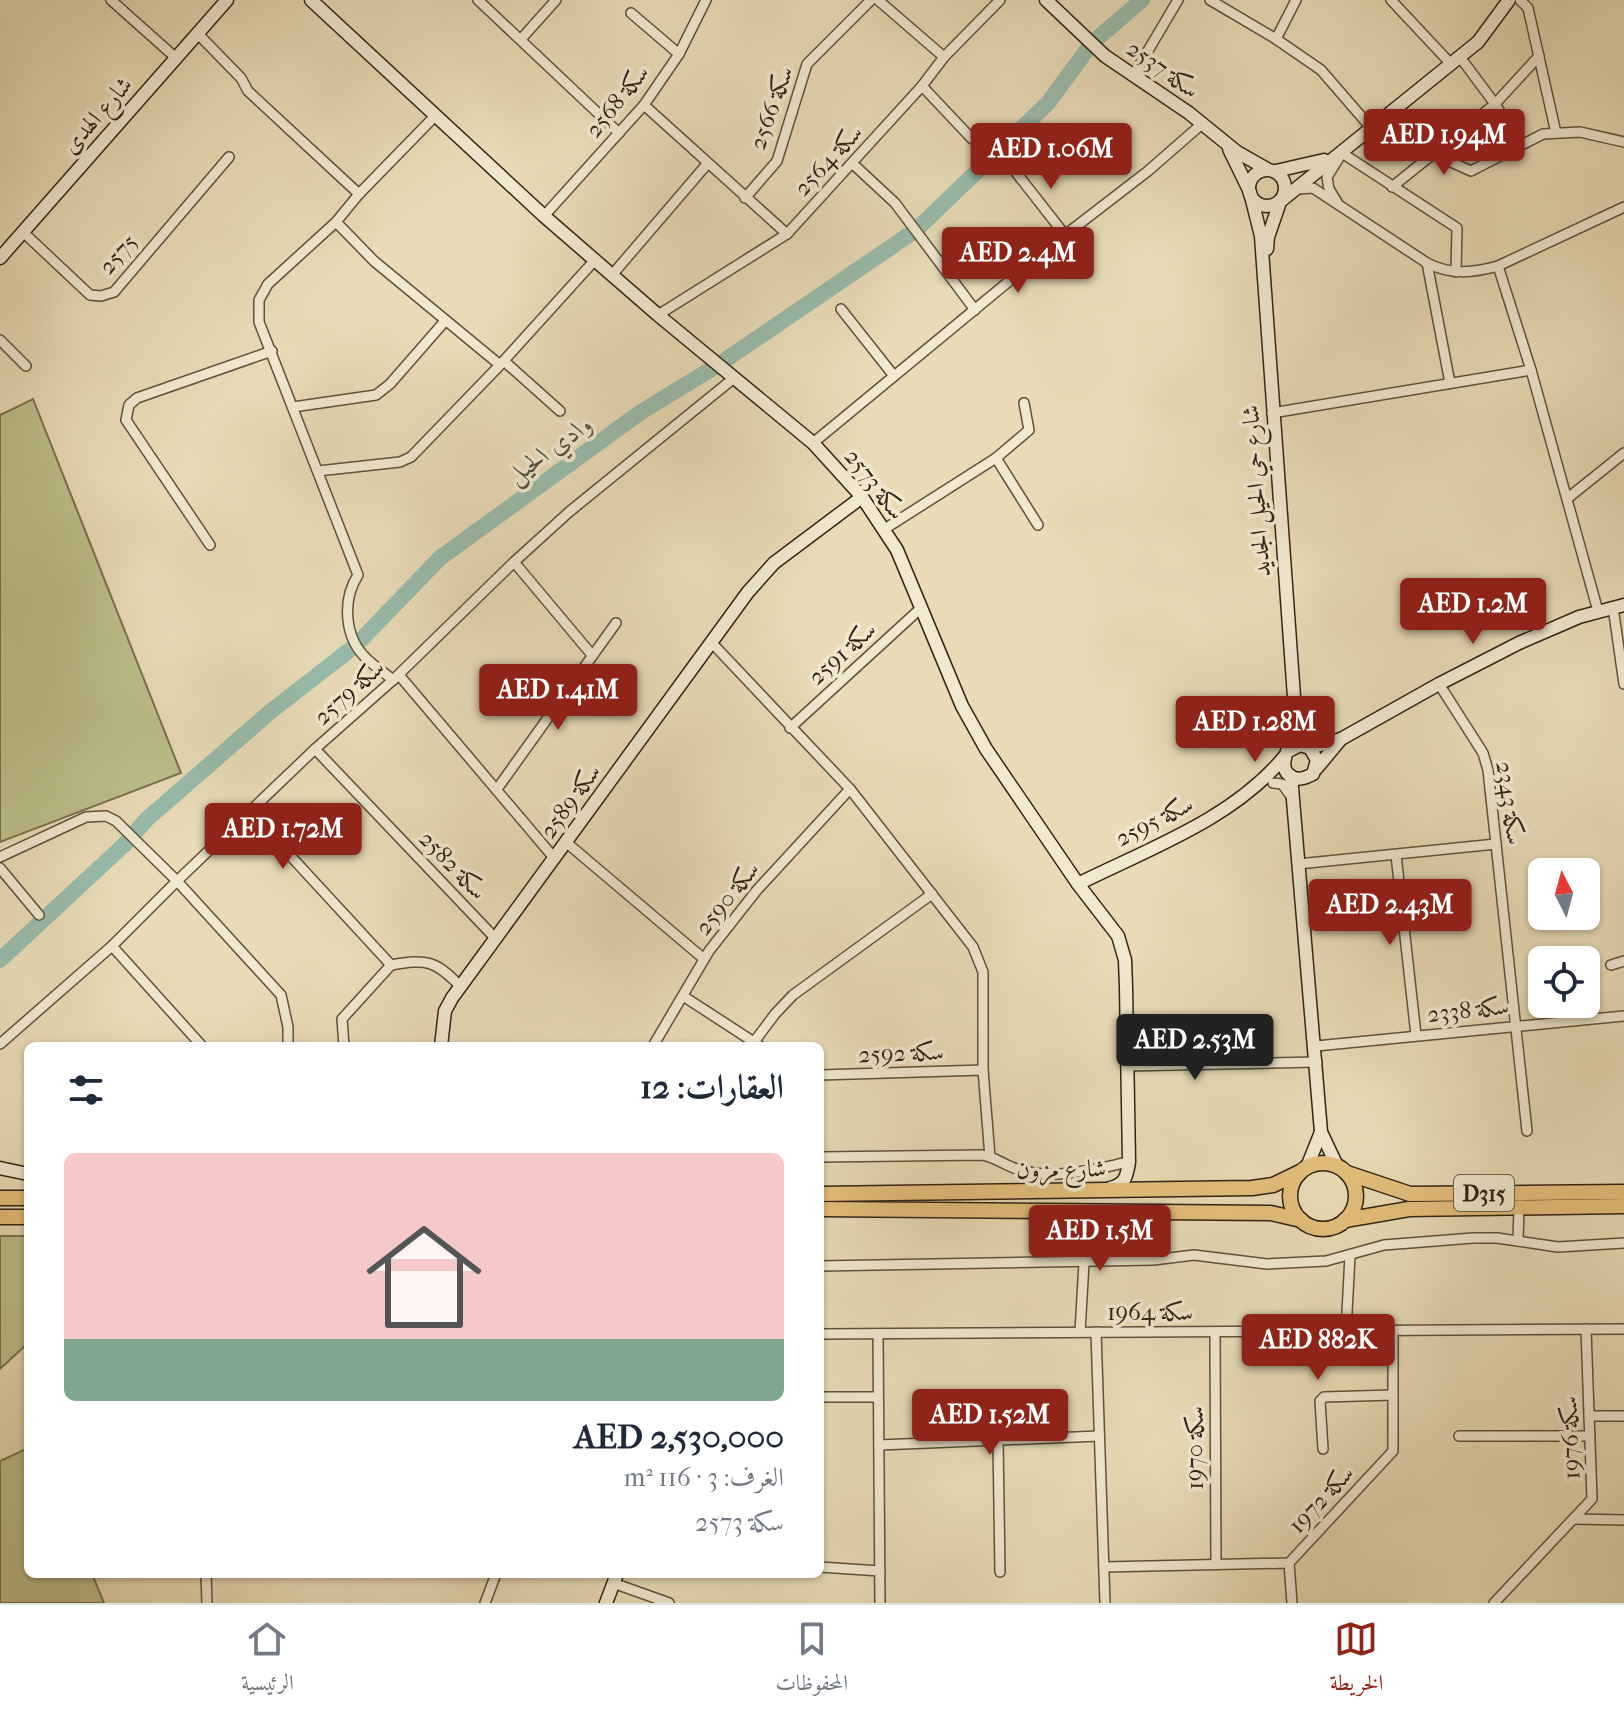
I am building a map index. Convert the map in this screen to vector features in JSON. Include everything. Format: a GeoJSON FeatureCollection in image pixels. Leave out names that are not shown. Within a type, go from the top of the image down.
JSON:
{"type":"FeatureCollection","features":[{"type":"Feature","properties":{"kind":"main road","name":"D315"},"geometry":{"type":"LineString","coordinates":[[1304,1170],[1327,1163],[1410,1194],[1624,1192]]}},
{"type":"Feature","properties":{"kind":"main road"},"geometry":{"type":"LineString","coordinates":[[1301,1220],[1294,1212],[1291,1191],[1304,1170]]}},
{"type":"Feature","properties":{"kind":"main road","name":"شارع مزون"},"geometry":{"type":"LineString","coordinates":[[824,1194],[1252,1188],[1273,1185],[1304,1170]]}},
{"type":"Feature","properties":{"kind":"main road"},"geometry":{"type":"LineString","coordinates":[[1342,1170],[1353,1182],[1356,1202],[1345,1220]]}},
{"type":"Feature","properties":{"kind":"main road"},"geometry":{"type":"LineString","coordinates":[[0,1198],[24,1198]]}},
{"type":"Feature","properties":{"kind":"main road","name":"D315"},"geometry":{"type":"LineString","coordinates":[[1301,1220],[1318,1229],[1337,1226],[1345,1220],[1409,1209],[1624,1206]]}},
{"type":"Feature","properties":{"kind":"main road","name":"شارع مزون"},"geometry":{"type":"LineString","coordinates":[[824,1211],[1271,1213],[1301,1220]]}},
{"type":"Feature","properties":{"kind":"main road"},"geometry":{"type":"LineString","coordinates":[[0,1217],[24,1217]]}},
{"type":"Feature","properties":{"kind":"street"},"geometry":{"type":"LineString","coordinates":[[111,0],[176,58]]}},
{"type":"Feature","properties":{"kind":"street","name":"شارع الهدى"},"geometry":{"type":"LineString","coordinates":[[0,258],[227,0]]}},
{"type":"Feature","properties":{"kind":"street","name":"سكة 2573"},"geometry":{"type":"LineString","coordinates":[[311,0],[544,216],[813,443],[862,497],[897,550],[962,706],[986,749],[1078,884],[1118,936],[1125,960],[1129,1162]]}},
{"type":"Feature","properties":{"kind":"street"},"geometry":{"type":"LineString","coordinates":[[478,0],[522,38],[619,133]]}},
{"type":"Feature","properties":{"kind":"street"},"geometry":{"type":"LineString","coordinates":[[522,38],[556,0]]}},
{"type":"Feature","properties":{"kind":"street","name":"سكة 2568"},"geometry":{"type":"LineString","coordinates":[[544,216],[644,105],[679,54],[706,0]]}},
{"type":"Feature","properties":{"kind":"street","name":"سكة 2566"},"geometry":{"type":"LineString","coordinates":[[745,198],[777,161],[807,64],[871,0]]}},
{"type":"Feature","properties":{"kind":"street"},"geometry":{"type":"LineString","coordinates":[[878,0],[944,57]]}},
{"type":"Feature","properties":{"kind":"street","name":"سكة 2564"},"geometry":{"type":"LineString","coordinates":[[658,315],[787,234],[922,86],[944,57],[1000,0]]}},
{"type":"Feature","properties":{"kind":"street","name":"سكة 2537"},"geometry":{"type":"LineString","coordinates":[[1046,0],[1105,56],[1203,123],[1222,140]]}},
{"type":"Feature","properties":{"kind":"street"},"geometry":{"type":"LineString","coordinates":[[1133,76],[1178,0]]}},
{"type":"Feature","properties":{"kind":"street"},"geometry":{"type":"LineString","coordinates":[[1210,0],[1321,70],[1372,129]]}},
{"type":"Feature","properties":{"kind":"street"},"geometry":{"type":"LineString","coordinates":[[1276,39],[1296,0]]}},
{"type":"Feature","properties":{"kind":"street"},"geometry":{"type":"LineString","coordinates":[[1391,0],[1456,61],[1495,104],[1520,144]]}},
{"type":"Feature","properties":{"kind":"street"},"geometry":{"type":"LineString","coordinates":[[1249,192],[1259,204],[1270,206],[1284,198],[1478,42],[1509,0]]}},
{"type":"Feature","properties":{"kind":"street"},"geometry":{"type":"LineString","coordinates":[[1520,0],[1528,8],[1556,133]]}},
{"type":"Feature","properties":{"kind":"street"},"geometry":{"type":"LineString","coordinates":[[631,13],[679,54]]}},
{"type":"Feature","properties":{"kind":"street"},"geometry":{"type":"LineString","coordinates":[[198,34],[241,78],[248,91],[359,194]]}},
{"type":"Feature","properties":{"kind":"street"},"geometry":{"type":"LineString","coordinates":[[1392,187],[1495,104],[1539,56]]}},
{"type":"Feature","properties":{"kind":"street"},"geometry":{"type":"LineString","coordinates":[[922,86],[972,139]]}},
{"type":"Feature","properties":{"kind":"street"},"geometry":{"type":"LineString","coordinates":[[644,105],[787,234]]}},
{"type":"Feature","properties":{"kind":"street"},"geometry":{"type":"LineString","coordinates":[[436,115],[336,222],[268,284],[259,300],[259,322],[358,575],[348,598],[350,632],[356,645],[367,659],[396,677],[555,859]]}},
{"type":"Feature","properties":{"kind":"street"},"geometry":{"type":"LineString","coordinates":[[813,443],[1203,123]]}},
{"type":"Feature","properties":{"kind":"street"},"geometry":{"type":"LineString","coordinates":[[1431,153],[1471,171],[1543,134],[1580,132],[1624,142]]}},
{"type":"Feature","properties":{"kind":"street"},"geometry":{"type":"LineString","coordinates":[[1222,140],[1271,170],[1286,184],[1284,198],[1268,237],[1264,280]]}},
{"type":"Feature","properties":{"kind":"street"},"geometry":{"type":"LineString","coordinates":[[1222,140],[1237,162],[1249,192],[1261,236],[1264,280]]}},
{"type":"Feature","properties":{"kind":"street"},"geometry":{"type":"LineString","coordinates":[[1249,192],[1253,176],[1271,170],[1311,165],[1342,153]]}},
{"type":"Feature","properties":{"kind":"street"},"geometry":{"type":"LineString","coordinates":[[1342,153],[1457,228],[1456,272]]}},
{"type":"Feature","properties":{"kind":"street"},"geometry":{"type":"LineString","coordinates":[[1342,153],[1328,172],[1327,183],[1333,198],[1349,213]]}},
{"type":"Feature","properties":{"kind":"street","name":"2575"},"geometry":{"type":"LineString","coordinates":[[23,232],[90,295],[114,292],[229,157]]}},
{"type":"Feature","properties":{"kind":"street"},"geometry":{"type":"LineString","coordinates":[[612,275],[708,163]]}},
{"type":"Feature","properties":{"kind":"street"},"geometry":{"type":"LineString","coordinates":[[852,163],[895,203],[975,310]]}},
{"type":"Feature","properties":{"kind":"street"},"geometry":{"type":"LineString","coordinates":[[1011,166],[1065,235]]}},
{"type":"Feature","properties":{"kind":"street"},"geometry":{"type":"LineString","coordinates":[[1284,198],[1313,188],[1427,263],[1456,272],[1498,266],[1624,207]]}},
{"type":"Feature","properties":{"kind":"street"},"geometry":{"type":"LineString","coordinates":[[336,222],[374,261],[445,321],[560,411]]}},
{"type":"Feature","properties":{"kind":"street"},"geometry":{"type":"LineString","coordinates":[[318,471],[400,462],[411,457],[595,260]]}},
{"type":"Feature","properties":{"kind":"street"},"geometry":{"type":"LineString","coordinates":[[1427,263],[1450,383]]}},
{"type":"Feature","properties":{"kind":"street"},"geometry":{"type":"LineString","coordinates":[[1498,266],[1531,370],[1598,611]]}},
{"type":"Feature","properties":{"kind":"street","name":"شارع حي الحيل الجديد"},"geometry":{"type":"LineString","coordinates":[[1264,280],[1294,697],[1293,733],[1286,755]]}},
{"type":"Feature","properties":{"kind":"street"},"geometry":{"type":"LineString","coordinates":[[841,309],[894,376]]}},
{"type":"Feature","properties":{"kind":"street"},"geometry":{"type":"LineString","coordinates":[[293,407],[376,395],[390,384],[445,321]]}},
{"type":"Feature","properties":{"kind":"street"},"geometry":{"type":"LineString","coordinates":[[0,340],[26,366]]}},
{"type":"Feature","properties":{"kind":"street"},"geometry":{"type":"LineString","coordinates":[[210,545],[126,420],[129,405],[137,398],[272,351]]}},
{"type":"Feature","properties":{"kind":"street"},"geometry":{"type":"LineString","coordinates":[[1272,413],[1531,370]]}},
{"type":"Feature","properties":{"kind":"street","name":"سكة 2579"},"geometry":{"type":"LineString","coordinates":[[0,1044],[112,946],[315,749],[396,677],[569,512],[734,378]]}},
{"type":"Feature","properties":{"kind":"street"},"geometry":{"type":"LineString","coordinates":[[883,530],[996,458],[1029,430],[1024,403]]}},
{"type":"Feature","properties":{"kind":"street"},"geometry":{"type":"LineString","coordinates":[[1568,498],[1624,453]]}},
{"type":"Feature","properties":{"kind":"street"},"geometry":{"type":"LineString","coordinates":[[996,458],[1038,525]]}},
{"type":"Feature","properties":{"kind":"street","name":"سكة 2589"},"geometry":{"type":"LineString","coordinates":[[441,1042],[445,1011],[461,987],[748,592],[774,563],[862,497]]}},
{"type":"Feature","properties":{"kind":"street"},"geometry":{"type":"LineString","coordinates":[[514,562],[592,655]]}},
{"type":"Feature","properties":{"kind":"street"},"geometry":{"type":"LineString","coordinates":[[1342,1170],[1321,1132],[1316,1046],[1286,755],[1300,745],[1310,748],[1341,739],[1439,684],[1541,633],[1618,606],[1624,684]]}},
{"type":"Feature","properties":{"kind":"street","name":"سكة 2591"},"geometry":{"type":"LineString","coordinates":[[790,728],[921,608]]}},
{"type":"Feature","properties":{"kind":"street"},"geometry":{"type":"LineString","coordinates":[[497,789],[616,623]]}},
{"type":"Feature","properties":{"kind":"street"},"geometry":{"type":"LineString","coordinates":[[711,642],[850,789],[973,947],[983,972],[983,1070],[990,1157]]}},
{"type":"Feature","properties":{"kind":"street","name":"سكة 2343"},"geometry":{"type":"LineString","coordinates":[[1439,684],[1483,753],[1488,770],[1527,1131]]}},
{"type":"Feature","properties":{"kind":"street","name":"شارع حي الحيل الجديد"},"geometry":{"type":"LineString","coordinates":[[1294,697],[1310,748]]}},
{"type":"Feature","properties":{"kind":"street"},"geometry":{"type":"LineString","coordinates":[[1305,730],[1314,740],[1325,744]]}},
{"type":"Feature","properties":{"kind":"street"},"geometry":{"type":"LineString","coordinates":[[1293,813],[1297,798],[1312,773],[1341,739]]}},
{"type":"Feature","properties":{"kind":"street"},"geometry":{"type":"LineString","coordinates":[[1310,748],[1316,755],[1312,773]]}},
{"type":"Feature","properties":{"kind":"street","name":"سكة 2582"},"geometry":{"type":"LineString","coordinates":[[315,749],[496,939]]}},
{"type":"Feature","properties":{"kind":"street","name":"سكة 2595"},"geometry":{"type":"LineString","coordinates":[[1249,793],[1286,755]]}},
{"type":"Feature","properties":{"kind":"street"},"geometry":{"type":"LineString","coordinates":[[1290,775],[1298,779],[1312,773]]}},
{"type":"Feature","properties":{"kind":"street","name":"سكة 2595"},"geometry":{"type":"LineString","coordinates":[[1078,884],[1195,826],[1249,793],[1290,775]]}},
{"type":"Feature","properties":{"kind":"street"},"geometry":{"type":"LineString","coordinates":[[1273,783],[1284,786],[1292,796]]}},
{"type":"Feature","properties":{"kind":"street","name":"سكة 2590"},"geometry":{"type":"LineString","coordinates":[[655,1042],[704,959],[757,890],[850,789]]}},
{"type":"Feature","properties":{"kind":"street"},"geometry":{"type":"LineString","coordinates":[[251,813],[391,965]]}},
{"type":"Feature","properties":{"kind":"street"},"geometry":{"type":"LineString","coordinates":[[0,857],[86,817],[106,816],[116,821],[177,881],[281,995],[288,1042]]}},
{"type":"Feature","properties":{"kind":"street"},"geometry":{"type":"LineString","coordinates":[[567,843],[704,959]]}},
{"type":"Feature","properties":{"kind":"street"},"geometry":{"type":"LineString","coordinates":[[1298,864],[1496,844]]}},
{"type":"Feature","properties":{"kind":"street"},"geometry":{"type":"LineString","coordinates":[[1396,855],[1416,1035]]}},
{"type":"Feature","properties":{"kind":"street"},"geometry":{"type":"LineString","coordinates":[[0,868],[39,915]]}},
{"type":"Feature","properties":{"kind":"street"},"geometry":{"type":"LineString","coordinates":[[758,1042],[775,1014],[793,995],[932,894]]}},
{"type":"Feature","properties":{"kind":"street"},"geometry":{"type":"LineString","coordinates":[[112,946],[194,1042]]}},
{"type":"Feature","properties":{"kind":"street"},"geometry":{"type":"LineString","coordinates":[[344,1042],[342,1019],[391,965],[421,960],[432,962],[461,987]]}},
{"type":"Feature","properties":{"kind":"street"},"geometry":{"type":"LineString","coordinates":[[1611,965],[1624,961]]}},
{"type":"Feature","properties":{"kind":"street"},"geometry":{"type":"LineString","coordinates":[[683,996],[754,1042]]}},
{"type":"Feature","properties":{"kind":"street","name":"سكة 2338"},"geometry":{"type":"LineString","coordinates":[[1316,1046],[1624,1016]]}},
{"type":"Feature","properties":{"kind":"street"},"geometry":{"type":"LineString","coordinates":[[1127,1066],[1317,1062]]}},
{"type":"Feature","properties":{"kind":"street","name":"سكة 2592"},"geometry":{"type":"LineString","coordinates":[[824,1075],[983,1070]]}},
{"type":"Feature","properties":{"kind":"street"},"geometry":{"type":"LineString","coordinates":[[1304,1170],[1321,1132]]}},
{"type":"Feature","properties":{"kind":"street"},"geometry":{"type":"LineString","coordinates":[[824,1157],[990,1157],[1034,1173],[1075,1172],[1129,1162]]}},
{"type":"Feature","properties":{"kind":"street"},"geometry":{"type":"LineString","coordinates":[[1129,1162],[1141,1187],[1160,1190]]}},
{"type":"Feature","properties":{"kind":"street"},"geometry":{"type":"LineString","coordinates":[[1089,1191],[1118,1186],[1127,1178],[1129,1162]]}},
{"type":"Feature","properties":{"kind":"street"},"geometry":{"type":"LineString","coordinates":[[0,1168],[24,1173]]}},
{"type":"Feature","properties":{"kind":"street"},"geometry":{"type":"LineString","coordinates":[[1518,1241],[1519,1207]]}},
{"type":"Feature","properties":{"kind":"street"},"geometry":{"type":"LineString","coordinates":[[1080,1332],[1087,1211]]}},
{"type":"Feature","properties":{"kind":"street"},"geometry":{"type":"LineString","coordinates":[[824,1266],[1153,1260],[1194,1255],[1278,1264],[1326,1261],[1371,1247],[1399,1243],[1473,1238],[1558,1247],[1624,1243]]}},
{"type":"Feature","properties":{"kind":"street"},"geometry":{"type":"LineString","coordinates":[[1346,1331],[1350,1256]]}},
{"type":"Feature","properties":{"kind":"street","name":"سكة 1976"},"geometry":{"type":"LineString","coordinates":[[1494,1603],[1592,1499],[1586,1329]]}},
{"type":"Feature","properties":{"kind":"street","name":"سكة 1964"},"geometry":{"type":"LineString","coordinates":[[824,1334],[1624,1329]]}},
{"type":"Feature","properties":{"kind":"street","name":"سكة 1972"},"geometry":{"type":"LineString","coordinates":[[1104,1567],[1289,1563],[1393,1451],[1393,1330]]}},
{"type":"Feature","properties":{"kind":"street"},"geometry":{"type":"LineString","coordinates":[[1096,1332],[1105,1603]]}},
{"type":"Feature","properties":{"kind":"street","name":"سكة 1970"},"geometry":{"type":"LineString","coordinates":[[1215,1332],[1216,1564]]}},
{"type":"Feature","properties":{"kind":"street"},"geometry":{"type":"LineString","coordinates":[[878,1334],[880,1603]]}},
{"type":"Feature","properties":{"kind":"street"},"geometry":{"type":"LineString","coordinates":[[1323,1449],[1320,1401],[1324,1397],[1393,1395]]}},
{"type":"Feature","properties":{"kind":"street"},"geometry":{"type":"LineString","coordinates":[[824,1397],[878,1397]]}},
{"type":"Feature","properties":{"kind":"street"},"geometry":{"type":"LineString","coordinates":[[1589,1416],[1624,1416]]}},
{"type":"Feature","properties":{"kind":"street"},"geometry":{"type":"LineString","coordinates":[[879,1445],[1099,1436]]}},
{"type":"Feature","properties":{"kind":"street"},"geometry":{"type":"LineString","coordinates":[[1459,1436],[1590,1436]]}},
{"type":"Feature","properties":{"kind":"street"},"geometry":{"type":"LineString","coordinates":[[998,1440],[1000,1572]]}},
{"type":"Feature","properties":{"kind":"street"},"geometry":{"type":"LineString","coordinates":[[1574,1519],[1624,1520]]}},
{"type":"Feature","properties":{"kind":"street"},"geometry":{"type":"LineString","coordinates":[[1289,1563],[1292,1603]]}},
{"type":"Feature","properties":{"kind":"street"},"geometry":{"type":"LineString","coordinates":[[824,1567],[880,1571]]}},
{"type":"Feature","properties":{"kind":"street"},"geometry":{"type":"LineString","coordinates":[[206,1578],[207,1603]]}},
{"type":"Feature","properties":{"kind":"street"},"geometry":{"type":"LineString","coordinates":[[485,1603],[494,1578]]}},
{"type":"Feature","properties":{"kind":"street"},"geometry":{"type":"LineString","coordinates":[[606,1603],[615,1578],[669,1603]]}},
{"type":"Feature","properties":{"kind":"green space"},"geometry":{"type":"Polygon","coordinates":[[[33,399],[181,773],[0,842],[0,415],[33,399]]]}},
{"type":"Feature","properties":{"kind":"green space"},"geometry":{"type":"Polygon","coordinates":[[[0,1236],[24,1236],[24,1347],[0,1369],[0,1236]]]}},
{"type":"Feature","properties":{"kind":"green space"},"geometry":{"type":"Polygon","coordinates":[[[24,1450],[24,1578],[94,1578],[104,1603],[0,1603],[0,1461],[24,1450]]]}},
{"type":"Feature","properties":{"kind":"waterway","name":"وادي الحيل"},"geometry":{"type":"LineString","coordinates":[[0,960],[125,844],[147,819],[270,712],[356,645],[440,558],[641,412],[718,365],[916,230],[1048,103],[1092,43],[1142,0]]}}]}
